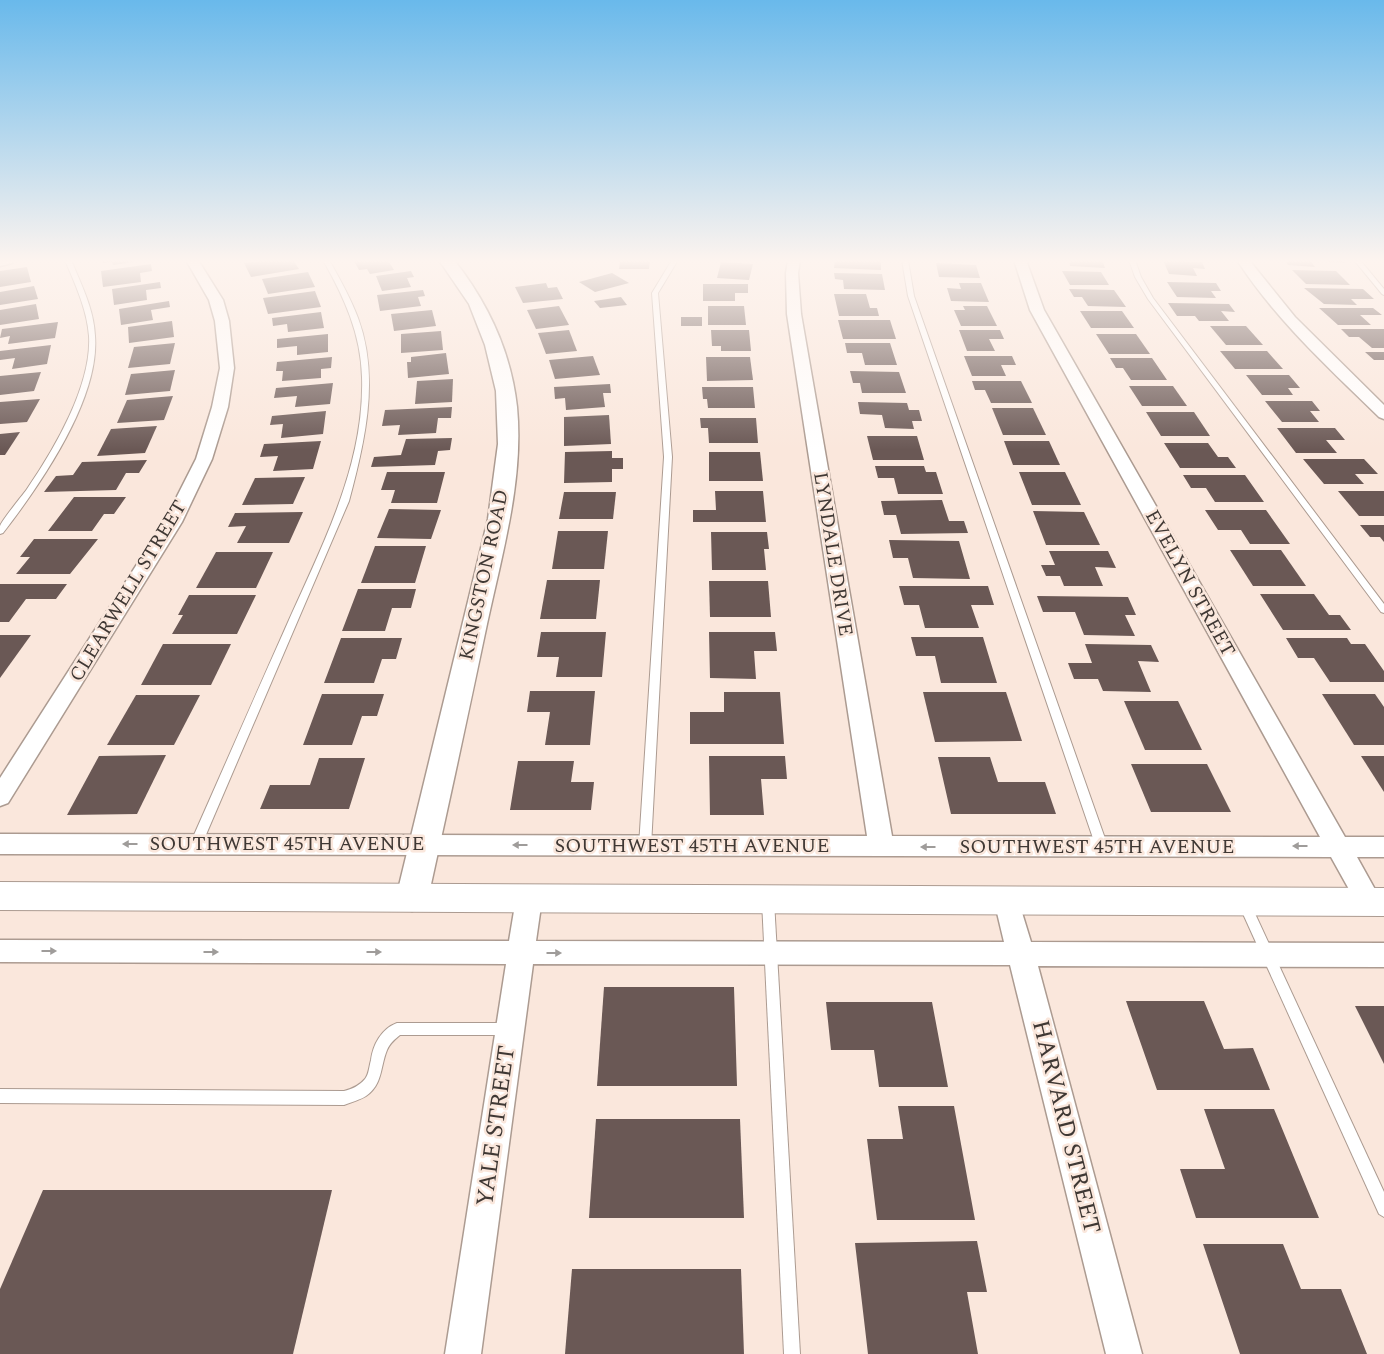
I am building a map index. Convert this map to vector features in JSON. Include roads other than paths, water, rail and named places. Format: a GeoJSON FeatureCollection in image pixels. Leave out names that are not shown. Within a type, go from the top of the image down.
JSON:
{"type":"FeatureCollection","features":[{"type":"Feature","properties":{"kind":"main road"},"geometry":{"type":"LineString","coordinates":[[0,896],[1376,902]]}},
{"type":"Feature","properties":{"kind":"street","name":"CLEARWELL STREET"},"geometry":{"type":"LineString","coordinates":[[0,797],[173,522],[204,459],[220,407],[226,368],[222,323]]}},
{"type":"Feature","properties":{"kind":"street","name":"KINGSTON ROAD"},"geometry":{"type":"LineString","coordinates":[[412,898],[499,519],[505,471],[508,418],[501,377],[491,337],[485,323]]}},
{"type":"Feature","properties":{"kind":"street","name":"LYNDALE DRIVE"},"geometry":{"type":"LineString","coordinates":[[795,323],[881,848]]}},
{"type":"Feature","properties":{"kind":"street","name":"EVELYN STREET"},"geometry":{"type":"LineString","coordinates":[[1044,323],[1338,846],[1376,902]]}},
{"type":"Feature","properties":{"kind":"street"},"geometry":{"type":"LineString","coordinates":[[1294,323],[1384,414]]}},
{"type":"Feature","properties":{"kind":"street","name":"SOUTHWEST 45TH AVENUE"},"geometry":{"type":"LineString","coordinates":[[0,844],[424,844],[881,848],[1384,847]]}},
{"type":"Feature","properties":{"kind":"street","name":"YALE STREET"},"geometry":{"type":"LineString","coordinates":[[463,1354],[529,899]]}},
{"type":"Feature","properties":{"kind":"street","name":"HARVARD STREET"},"geometry":{"type":"LineString","coordinates":[[1008,900],[1124,1354]]}},
{"type":"Feature","properties":{"kind":"street"},"geometry":{"type":"LineString","coordinates":[[0,950],[1384,954]]}},
{"type":"Feature","properties":{"kind":"lane"},"geometry":{"type":"LineString","coordinates":[[0,531],[47,465],[74,414],[92,347],[89,323]]}},
{"type":"Feature","properties":{"kind":"lane"},"geometry":{"type":"LineString","coordinates":[[196,844],[344,501],[359,451],[366,370],[357,323]]}},
{"type":"Feature","properties":{"kind":"lane"},"geometry":{"type":"LineString","coordinates":[[645,846],[668,457],[657,323]]}},
{"type":"Feature","properties":{"kind":"lane"},"geometry":{"type":"LineString","coordinates":[[920,323],[1102,847]]}},
{"type":"Feature","properties":{"kind":"lane"},"geometry":{"type":"LineString","coordinates":[[1169,323],[1384,610]]}},
{"type":"Feature","properties":{"kind":"lane"},"geometry":{"type":"LineString","coordinates":[[768,900],[792,1354]]}},
{"type":"Feature","properties":{"kind":"lane"},"geometry":{"type":"LineString","coordinates":[[1244,901],[1384,1209]]}},
{"type":"Feature","properties":{"kind":"lane"},"geometry":{"type":"LineString","coordinates":[[0,1096],[344,1098],[361,1094],[373,1083],[381,1044],[387,1035],[397,1029],[510,1029]]}}]}
